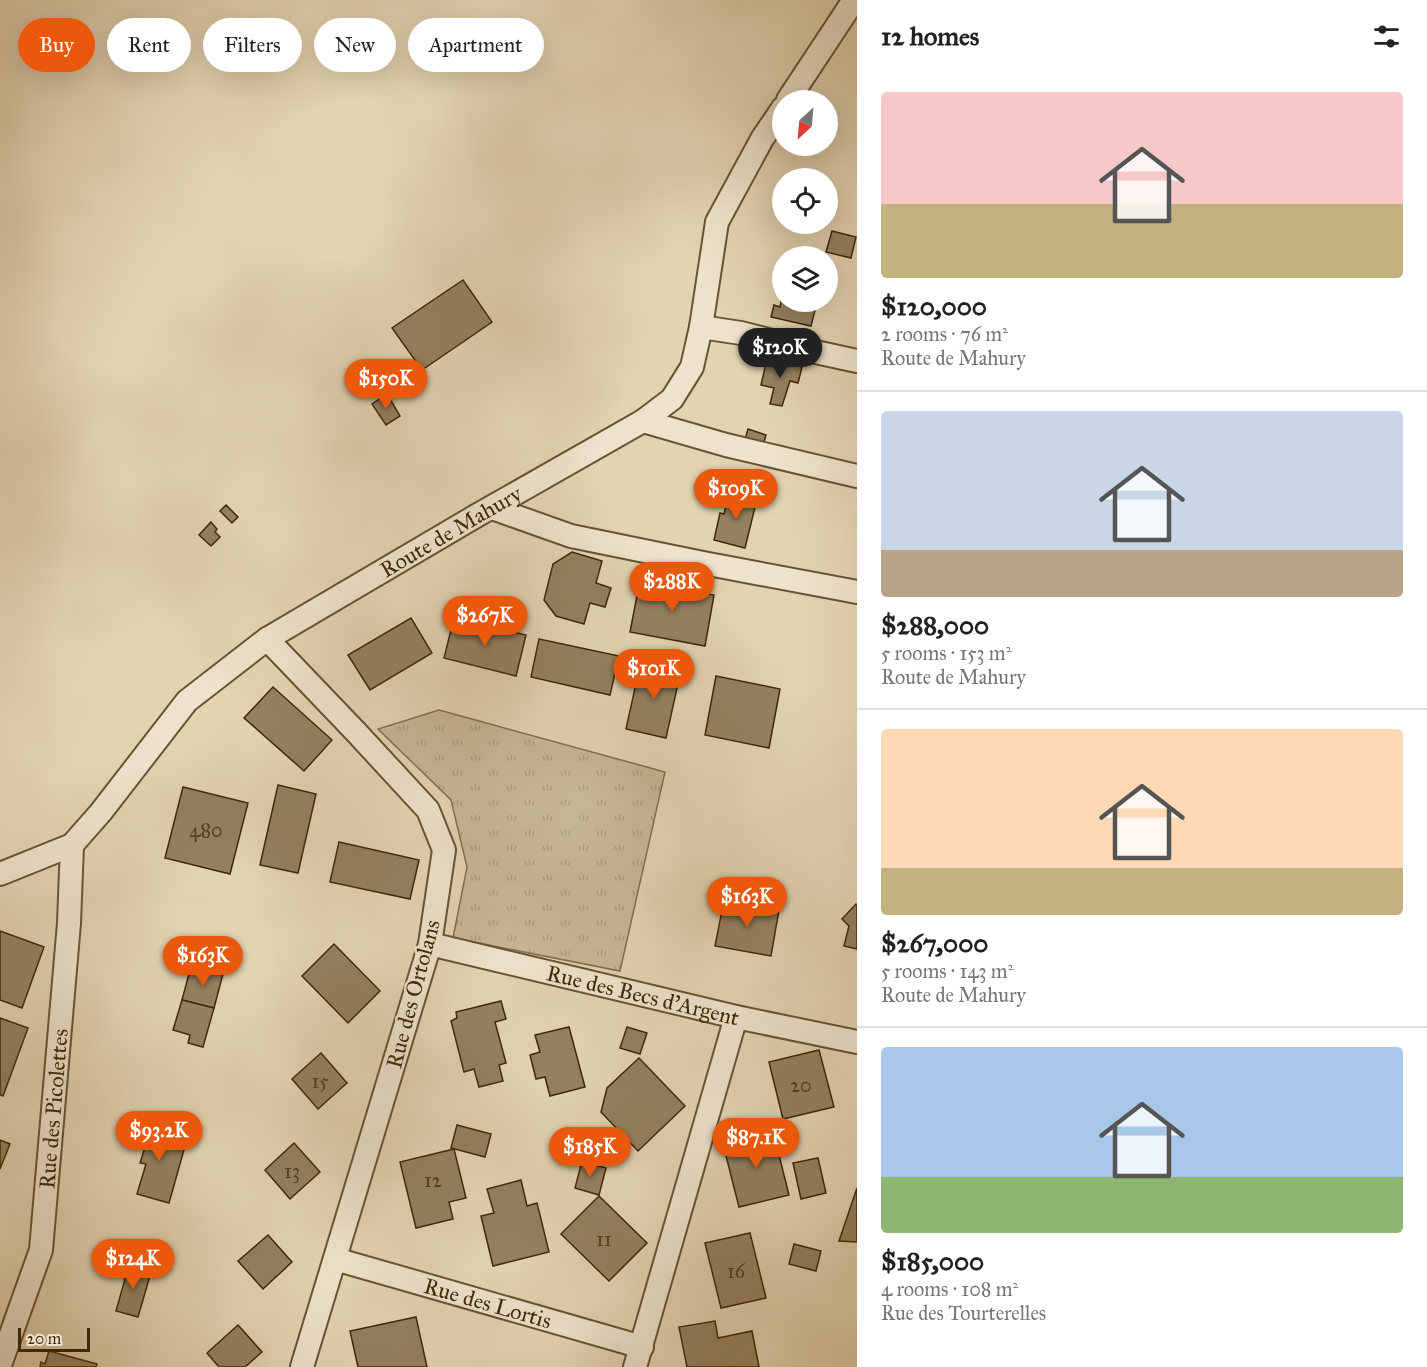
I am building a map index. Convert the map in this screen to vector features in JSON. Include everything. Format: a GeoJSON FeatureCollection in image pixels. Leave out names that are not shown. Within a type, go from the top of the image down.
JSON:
{"type":"FeatureCollection","features":[{"type":"Feature","properties":{"kind":"street"},"geometry":{"type":"LineString","coordinates":[[795,90],[854,0]]}},
{"type":"Feature","properties":{"kind":"street","name":"Route de Mahury"},"geometry":{"type":"LineString","coordinates":[[0,874],[72,845],[101,812],[187,701],[267,639],[644,421],[672,399],[692,368],[701,327],[717,222],[772,124]]}},
{"type":"Feature","properties":{"kind":"street"},"geometry":{"type":"LineString","coordinates":[[701,327],[741,333],[857,361]]}},
{"type":"Feature","properties":{"kind":"street"},"geometry":{"type":"LineString","coordinates":[[644,421],[726,445],[857,476]]}},
{"type":"Feature","properties":{"kind":"street"},"geometry":{"type":"LineString","coordinates":[[492,508],[571,536],[857,592]]}},
{"type":"Feature","properties":{"kind":"street","name":"Rue des Ortolans"},"geometry":{"type":"LineString","coordinates":[[267,639],[429,810],[444,850],[430,944],[302,1367]]}},
{"type":"Feature","properties":{"kind":"street","name":"Rue des Picolettes"},"geometry":{"type":"LineString","coordinates":[[0,1365],[41,1250],[69,923],[72,845]]}},
{"type":"Feature","properties":{"kind":"street","name":"Rue des Becs d'Argent"},"geometry":{"type":"LineString","coordinates":[[430,944],[736,1017],[857,1042]]}},
{"type":"Feature","properties":{"kind":"street"},"geometry":{"type":"LineString","coordinates":[[639,1357],[736,1017]]}},
{"type":"Feature","properties":{"kind":"street","name":"Rue des Lortis"},"geometry":{"type":"LineString","coordinates":[[335,1259],[639,1357]]}},
{"type":"Feature","properties":{"kind":"green space"},"geometry":{"type":"Polygon","coordinates":[[[439,710],[665,772],[620,971],[453,938],[467,867],[451,800],[378,729],[439,710]]]}},
{"type":"Feature","properties":{"kind":"building"},"geometry":{"type":"Polygon","coordinates":[[[838,232],[856,237],[851,258],[838,255],[838,246],[828,246],[831,234],[838,232]]]}},
{"type":"Feature","properties":{"kind":"building"},"geometry":{"type":"Polygon","coordinates":[[[463,280],[492,322],[422,370],[392,328],[463,280]]]}},
{"type":"Feature","properties":{"kind":"building"},"geometry":{"type":"Polygon","coordinates":[[[772,312],[814,312],[811,326],[771,317],[772,312]]]}},
{"type":"Feature","properties":{"kind":"building"},"geometry":{"type":"Polygon","coordinates":[[[767,359],[802,367],[798,383],[790,381],[782,406],[770,404],[774,388],[761,385],[767,359]]]}},
{"type":"Feature","properties":{"kind":"building"},"geometry":{"type":"Polygon","coordinates":[[[387,394],[400,416],[386,425],[372,404],[387,394]]]}},
{"type":"Feature","properties":{"kind":"building"},"geometry":{"type":"Polygon","coordinates":[[[748,429],[766,435],[762,449],[744,443],[748,429]]]}},
{"type":"Feature","properties":{"kind":"building"},"geometry":{"type":"Polygon","coordinates":[[[729,492],[757,499],[745,548],[714,540],[720,513],[724,514],[729,492]]]}},
{"type":"Feature","properties":{"kind":"building"},"geometry":{"type":"Polygon","coordinates":[[[226,505],[238,517],[232,523],[220,511],[226,505]]]}},
{"type":"Feature","properties":{"kind":"building"},"geometry":{"type":"Polygon","coordinates":[[[211,522],[220,537],[211,546],[199,535],[211,522]]]}},
{"type":"Feature","properties":{"kind":"building"},"geometry":{"type":"Polygon","coordinates":[[[572,552],[602,561],[596,583],[611,588],[605,607],[590,603],[584,624],[556,616],[544,600],[553,564],[572,552]]]}},
{"type":"Feature","properties":{"kind":"building"},"geometry":{"type":"Polygon","coordinates":[[[640,580],[714,595],[705,646],[630,632],[640,580]]]}},
{"type":"Feature","properties":{"kind":"building"},"geometry":{"type":"Polygon","coordinates":[[[411,618],[432,653],[370,690],[348,655],[411,618]]]}},
{"type":"Feature","properties":{"kind":"building"},"geometry":{"type":"Polygon","coordinates":[[[454,618],[526,635],[516,676],[444,658],[454,618]]]}},
{"type":"Feature","properties":{"kind":"building"},"geometry":{"type":"Polygon","coordinates":[[[539,639],[619,656],[610,695],[531,677],[539,639]]]}},
{"type":"Feature","properties":{"kind":"building"},"geometry":{"type":"Polygon","coordinates":[[[641,661],[681,670],[666,738],[626,729],[641,661]]]}},
{"type":"Feature","properties":{"kind":"building"},"geometry":{"type":"Polygon","coordinates":[[[716,676],[780,689],[769,748],[705,735],[716,676]]]}},
{"type":"Feature","properties":{"kind":"building"},"geometry":{"type":"Polygon","coordinates":[[[273,687],[332,740],[304,771],[244,718],[273,687]]]}},
{"type":"Feature","properties":{"kind":"building"},"geometry":{"type":"Polygon","coordinates":[[[278,785],[316,794],[298,873],[260,865],[278,785]]]}},
{"type":"Feature","properties":{"kind":"building"},"geometry":{"type":"Polygon","coordinates":[[[183,787],[248,803],[230,874],[165,858],[183,787]]]}},
{"type":"Feature","properties":{"kind":"building"},"geometry":{"type":"Polygon","coordinates":[[[339,842],[419,860],[410,899],[330,882],[339,842]]]}},
{"type":"Feature","properties":{"kind":"building"},"geometry":{"type":"Polygon","coordinates":[[[724,900],[779,910],[771,956],[715,946],[724,900]]]}},
{"type":"Feature","properties":{"kind":"building"},"geometry":{"type":"Polygon","coordinates":[[[856,904],[857,949],[844,946],[849,926],[842,919],[856,904]]]}},
{"type":"Feature","properties":{"kind":"building"},"geometry":{"type":"Polygon","coordinates":[[[0,931],[44,947],[22,1008],[0,1000],[0,931]]]}},
{"type":"Feature","properties":{"kind":"building"},"geometry":{"type":"Polygon","coordinates":[[[334,944],[380,991],[348,1023],[302,976],[334,944]]]}},
{"type":"Feature","properties":{"kind":"building"},"geometry":{"type":"Polygon","coordinates":[[[209,966],[224,970],[214,1008],[182,1000],[190,970],[208,975],[209,966]]]}},
{"type":"Feature","properties":{"kind":"building"},"geometry":{"type":"Polygon","coordinates":[[[182,1000],[214,1008],[203,1047],[188,1043],[190,1035],[173,1030],[182,1000]]]}},
{"type":"Feature","properties":{"kind":"building"},"geometry":{"type":"Polygon","coordinates":[[[501,1001],[506,1019],[495,1022],[506,1063],[499,1065],[503,1081],[479,1087],[474,1069],[464,1072],[451,1021],[457,1018],[456,1012],[501,1001]]]}},
{"type":"Feature","properties":{"kind":"building"},"geometry":{"type":"Polygon","coordinates":[[[0,1018],[28,1028],[3,1096],[0,1095],[0,1018]]]}},
{"type":"Feature","properties":{"kind":"building"},"geometry":{"type":"Polygon","coordinates":[[[569,1027],[585,1087],[550,1096],[545,1077],[536,1079],[530,1055],[540,1052],[535,1035],[569,1027]]]}},
{"type":"Feature","properties":{"kind":"building"},"geometry":{"type":"Polygon","coordinates":[[[627,1027],[647,1033],[640,1054],[620,1048],[627,1027]]]}},
{"type":"Feature","properties":{"kind":"building"},"geometry":{"type":"Polygon","coordinates":[[[819,1050],[834,1107],[783,1119],[769,1062],[819,1050]]]}},
{"type":"Feature","properties":{"kind":"building"},"geometry":{"type":"Polygon","coordinates":[[[321,1053],[347,1083],[318,1109],[292,1079],[321,1053]]]}},
{"type":"Feature","properties":{"kind":"building"},"geometry":{"type":"Polygon","coordinates":[[[639,1058],[685,1106],[638,1151],[601,1112],[607,1088],[639,1058]]]}},
{"type":"Feature","properties":{"kind":"building"},"geometry":{"type":"Polygon","coordinates":[[[135,1124],[187,1139],[169,1203],[137,1194],[146,1164],[140,1163],[146,1144],[131,1139],[135,1124]]]}},
{"type":"Feature","properties":{"kind":"building"},"geometry":{"type":"Polygon","coordinates":[[[457,1125],[491,1134],[485,1157],[451,1148],[457,1125]]]}},
{"type":"Feature","properties":{"kind":"building"},"geometry":{"type":"Polygon","coordinates":[[[773,1131],[789,1195],[739,1207],[723,1144],[773,1131]]]}},
{"type":"Feature","properties":{"kind":"building"},"geometry":{"type":"Polygon","coordinates":[[[0,1140],[10,1144],[0,1169],[0,1140]]]}},
{"type":"Feature","properties":{"kind":"building"},"geometry":{"type":"Polygon","coordinates":[[[294,1143],[320,1172],[290,1199],[265,1170],[294,1143]]]}},
{"type":"Feature","properties":{"kind":"building"},"geometry":{"type":"Polygon","coordinates":[[[454,1149],[466,1198],[449,1202],[453,1219],[416,1228],[400,1162],[454,1149]]]}},
{"type":"Feature","properties":{"kind":"building"},"geometry":{"type":"Polygon","coordinates":[[[818,1158],[826,1193],[801,1199],[793,1163],[818,1158]]]}},
{"type":"Feature","properties":{"kind":"building"},"geometry":{"type":"Polygon","coordinates":[[[582,1161],[606,1168],[599,1195],[575,1188],[582,1161]]]}},
{"type":"Feature","properties":{"kind":"building"},"geometry":{"type":"Polygon","coordinates":[[[521,1180],[527,1206],[537,1203],[549,1252],[493,1266],[481,1216],[494,1213],[487,1189],[521,1180]]]}},
{"type":"Feature","properties":{"kind":"building"},"geometry":{"type":"Polygon","coordinates":[[[857,1188],[857,1242],[839,1241],[857,1188]]]}},
{"type":"Feature","properties":{"kind":"building"},"geometry":{"type":"Polygon","coordinates":[[[599,1196],[647,1243],[609,1281],[561,1234],[599,1196]]]}},
{"type":"Feature","properties":{"kind":"building"},"geometry":{"type":"Polygon","coordinates":[[[750,1233],[766,1298],[721,1308],[705,1243],[750,1233]]]}},
{"type":"Feature","properties":{"kind":"building"},"geometry":{"type":"Polygon","coordinates":[[[268,1235],[292,1262],[263,1289],[238,1261],[268,1235]]]}},
{"type":"Feature","properties":{"kind":"building"},"geometry":{"type":"Polygon","coordinates":[[[794,1244],[821,1251],[816,1271],[789,1264],[794,1244]]]}},
{"type":"Feature","properties":{"kind":"building"},"geometry":{"type":"Polygon","coordinates":[[[150,1261],[154,1262],[138,1317],[116,1311],[127,1272],[113,1268],[114,1264],[147,1274],[150,1261]]]}},
{"type":"Feature","properties":{"kind":"building"},"geometry":{"type":"Polygon","coordinates":[[[416,1317],[427,1367],[358,1367],[350,1331],[416,1317]]]}},
{"type":"Feature","properties":{"kind":"building"},"geometry":{"type":"Polygon","coordinates":[[[715,1321],[718,1338],[752,1331],[759,1367],[687,1367],[679,1327],[715,1321]]]}},
{"type":"Feature","properties":{"kind":"building"},"geometry":{"type":"Polygon","coordinates":[[[238,1325],[262,1352],[245,1367],[219,1367],[207,1353],[238,1325]]]}},
{"type":"Feature","properties":{"kind":"building"},"geometry":{"type":"Polygon","coordinates":[[[49,1351],[97,1364],[96,1367],[40,1367],[41,1362],[45,1364],[49,1351]]]}}]}
